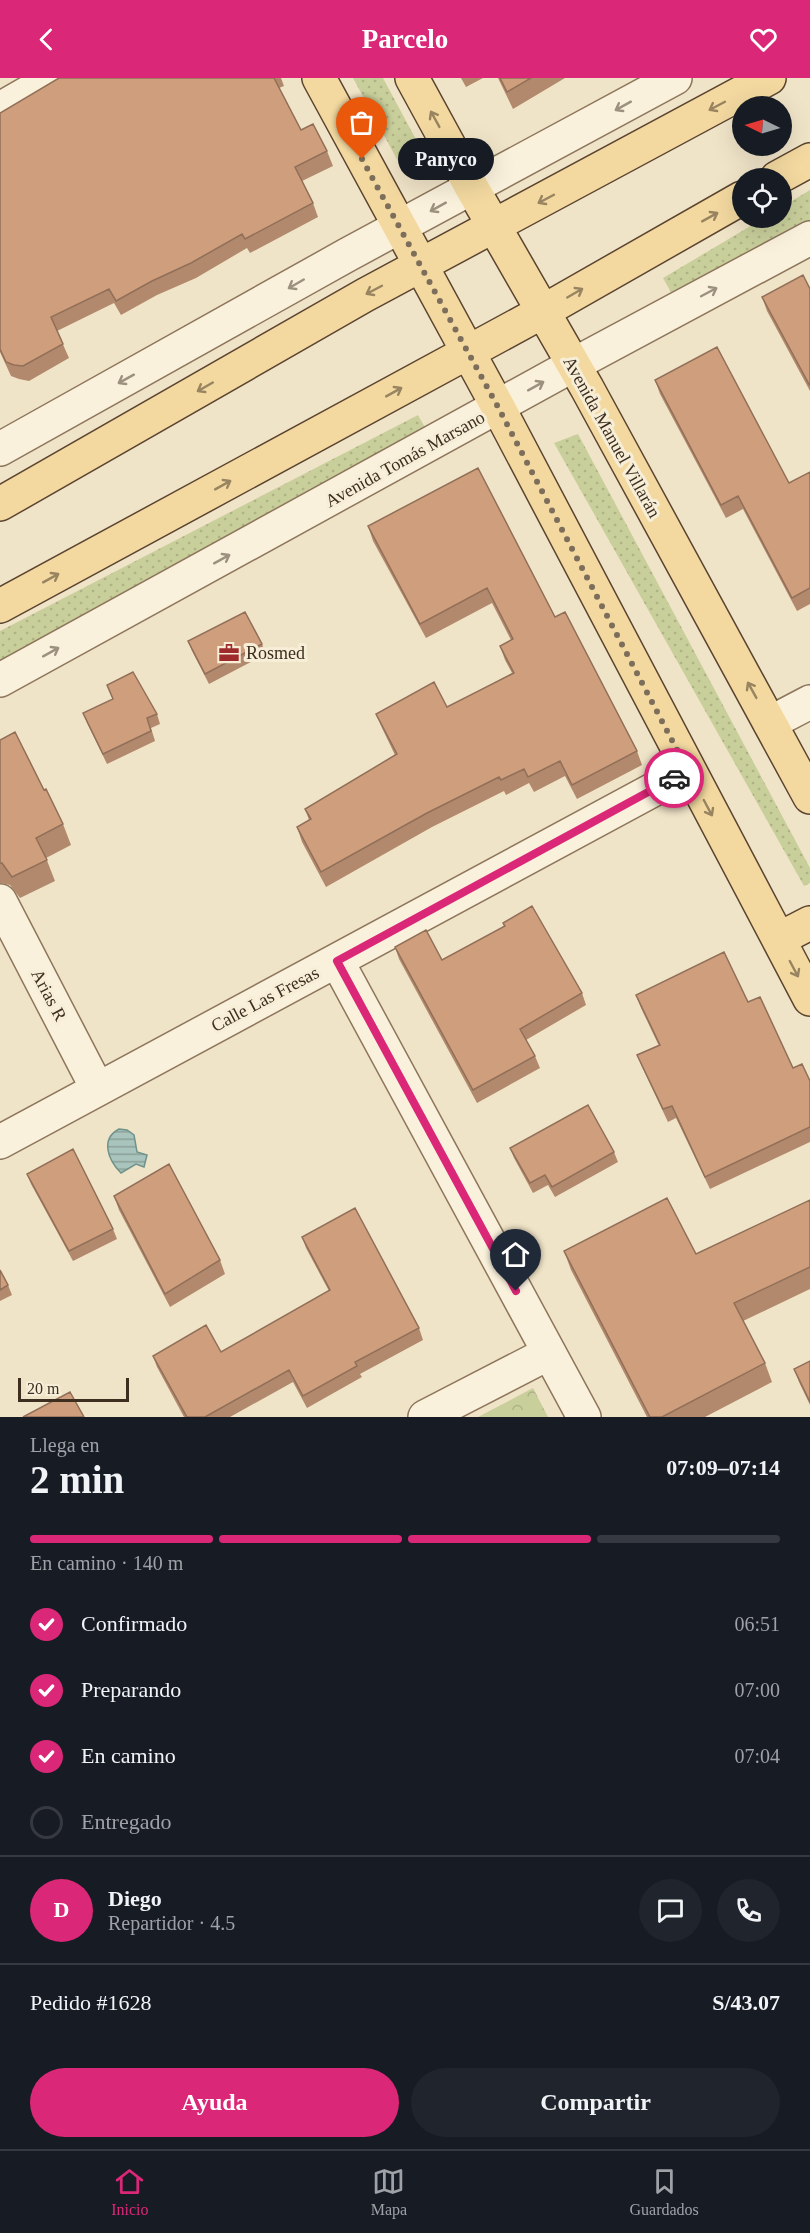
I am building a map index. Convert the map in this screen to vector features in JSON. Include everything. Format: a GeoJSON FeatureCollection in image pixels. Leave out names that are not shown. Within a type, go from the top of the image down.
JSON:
{"type":"FeatureCollection","features":[{"type":"Feature","properties":{"kind":"main road"},"geometry":{"type":"LineString","coordinates":[[320,78],[498,407],[810,999]]}},
{"type":"Feature","properties":{"kind":"main road","name":"Avenida Manuel Villarán"},"geometry":{"type":"LineString","coordinates":[[412,78],[573,365],[810,797]]}},
{"type":"Feature","properties":{"kind":"main road"},"geometry":{"type":"LineString","coordinates":[[0,504],[365,295],[769,78]]}},
{"type":"Feature","properties":{"kind":"main road"},"geometry":{"type":"LineString","coordinates":[[792,170],[810,160]]}},
{"type":"Feature","properties":{"kind":"main road"},"geometry":{"type":"LineString","coordinates":[[0,606],[542,312],[732,204]]}},
{"type":"Feature","properties":{"kind":"main road"},"geometry":{"type":"LineString","coordinates":[[779,939],[810,923]]}},
{"type":"Feature","properties":{"kind":"street"},"geometry":{"type":"LineString","coordinates":[[0,109],[54,78]]}},
{"type":"Feature","properties":{"kind":"street"},"geometry":{"type":"LineString","coordinates":[[4,436],[400,228],[675,78]]}},
{"type":"Feature","properties":{"kind":"street","name":"Avenida Tomás Marsano"},"geometry":{"type":"LineString","coordinates":[[0,680],[573,365],[810,238]]}},
{"type":"Feature","properties":{"kind":"street"},"geometry":{"type":"LineString","coordinates":[[770,723],[810,702]]}},
{"type":"Feature","properties":{"kind":"street","name":"Calle Las Fresas"},"geometry":{"type":"LineString","coordinates":[[0,1142],[688,771]]}},
{"type":"Feature","properties":{"kind":"street","name":"Arias R"},"geometry":{"type":"LineString","coordinates":[[0,901],[97,1088]]}},
{"type":"Feature","properties":{"kind":"street"},"geometry":{"type":"LineString","coordinates":[[337,961],[584,1417]]}},
{"type":"Feature","properties":{"kind":"street"},"geometry":{"type":"LineString","coordinates":[[425,1417],[549,1353]]}},
{"type":"Feature","properties":{"kind":"green space"},"geometry":{"type":"Polygon","coordinates":[[[353,78],[383,78],[427,160],[406,176],[353,78]]]}},
{"type":"Feature","properties":{"kind":"green space"},"geometry":{"type":"Polygon","coordinates":[[[810,190],[810,222],[673,296],[663,278],[747,228],[792,228],[792,201],[810,190]]]}},
{"type":"Feature","properties":{"kind":"green space"},"geometry":{"type":"Polygon","coordinates":[[[418,415],[427,431],[0,662],[0,631],[418,415]]]}},
{"type":"Feature","properties":{"kind":"green space"},"geometry":{"type":"Polygon","coordinates":[[[578,434],[810,868],[810,883],[804,886],[554,443],[578,434]]]}},
{"type":"Feature","properties":{"kind":"green space"},"geometry":{"type":"Polygon","coordinates":[[[533,1388],[548,1417],[478,1417],[533,1388]]]}},
{"type":"Feature","properties":{"kind":"water"},"geometry":{"type":"Polygon","coordinates":[[[119,1129],[127,1130],[134,1135],[137,1152],[147,1155],[144,1167],[136,1164],[121,1173],[113,1162],[108,1150],[109,1138],[119,1129]]]}},
{"type":"Feature","properties":{"kind":"building"},"geometry":{"type":"Polygon","coordinates":[[[59,78],[274,78],[301,130],[313,124],[327,151],[295,167],[313,203],[245,239],[242,234],[116,301],[109,289],[51,317],[63,344],[23,366],[14,365],[6,362],[0,349],[0,113],[59,78]]]}},
{"type":"Feature","properties":{"kind":"building"},"geometry":{"type":"Polygon","coordinates":[[[500,78],[531,78],[507,92],[500,78]]]}},
{"type":"Feature","properties":{"kind":"building"},"geometry":{"type":"Polygon","coordinates":[[[803,275],[810,289],[810,386],[762,297],[803,275]]]}},
{"type":"Feature","properties":{"kind":"building"},"geometry":{"type":"Polygon","coordinates":[[[717,347],[789,483],[810,472],[810,588],[792,598],[738,496],[721,505],[655,380],[717,347]]]}},
{"type":"Feature","properties":{"kind":"building"},"geometry":{"type":"Polygon","coordinates":[[[478,468],[555,617],[565,612],[637,751],[572,785],[560,761],[528,777],[524,769],[501,780],[499,777],[427,813],[321,872],[297,827],[311,819],[305,809],[397,754],[376,714],[434,682],[447,707],[514,673],[500,646],[513,639],[487,588],[420,624],[368,526],[478,468]]]}},
{"type":"Feature","properties":{"kind":"building","name":"Rosmed"},"geometry":{"type":"Polygon","coordinates":[[[245,612],[262,644],[205,674],[188,641],[245,612]]]}},
{"type":"Feature","properties":{"kind":"building"},"geometry":{"type":"Polygon","coordinates":[[[133,672],[157,714],[147,718],[151,731],[103,754],[83,713],[113,699],[107,685],[133,672]]]}},
{"type":"Feature","properties":{"kind":"building"},"geometry":{"type":"Polygon","coordinates":[[[15,732],[63,824],[36,838],[47,860],[12,877],[0,863],[0,740],[15,732]]]}},
{"type":"Feature","properties":{"kind":"building"},"geometry":{"type":"Polygon","coordinates":[[[532,906],[582,993],[520,1029],[535,1056],[473,1090],[395,947],[426,930],[442,960],[505,926],[503,923],[532,906]]]}},
{"type":"Feature","properties":{"kind":"building"},"geometry":{"type":"Polygon","coordinates":[[[724,952],[748,1002],[760,997],[793,1068],[802,1064],[810,1081],[810,1127],[705,1177],[672,1106],[663,1109],[637,1055],[660,1045],[636,995],[724,952]]]}},
{"type":"Feature","properties":{"kind":"building"},"geometry":{"type":"Polygon","coordinates":[[[588,1105],[614,1152],[552,1187],[545,1175],[530,1183],[510,1148],[588,1105]]]}},
{"type":"Feature","properties":{"kind":"building"},"geometry":{"type":"Polygon","coordinates":[[[73,1149],[113,1229],[69,1251],[27,1174],[73,1149]]]}},
{"type":"Feature","properties":{"kind":"building"},"geometry":{"type":"Polygon","coordinates":[[[169,1164],[220,1260],[165,1294],[114,1196],[169,1164]]]}},
{"type":"Feature","properties":{"kind":"building"},"geometry":{"type":"Polygon","coordinates":[[[667,1198],[696,1254],[810,1200],[810,1267],[734,1303],[765,1363],[662,1417],[650,1417],[564,1251],[667,1198]]]}},
{"type":"Feature","properties":{"kind":"building"},"geometry":{"type":"Polygon","coordinates":[[[355,1208],[419,1328],[355,1362],[357,1366],[303,1396],[289,1370],[205,1417],[187,1417],[153,1356],[206,1325],[221,1352],[330,1290],[302,1237],[355,1208]]]}},
{"type":"Feature","properties":{"kind":"building"},"geometry":{"type":"Polygon","coordinates":[[[0,1270],[8,1285],[0,1290],[0,1270]]]}},
{"type":"Feature","properties":{"kind":"building"},"geometry":{"type":"Polygon","coordinates":[[[810,1361],[810,1402],[794,1369],[810,1361]]]}},
{"type":"Feature","properties":{"kind":"building"},"geometry":{"type":"Polygon","coordinates":[[[70,1392],[84,1417],[23,1417],[70,1392]]]}},
{"type":"Feature","properties":{"kind":"way so far"},"geometry":{"type":"LineString","coordinates":[[362,159],[498,407],[688,771],[674,778]]}},
{"type":"Feature","properties":{"kind":"place","name":"Panyco"},"geometry":{"type":"Point","coordinates":[362,159]}},
{"type":"Feature","properties":{"kind":"place","name":"Rosmed"},"geometry":{"type":"Point","coordinates":[229,653]}},
{"type":"Feature","properties":{"kind":"route"},"geometry":{"type":"LineString","coordinates":[[516,1291],[337,961],[674,778]]}}]}
